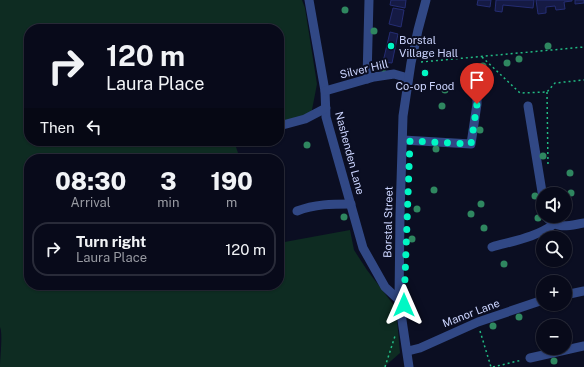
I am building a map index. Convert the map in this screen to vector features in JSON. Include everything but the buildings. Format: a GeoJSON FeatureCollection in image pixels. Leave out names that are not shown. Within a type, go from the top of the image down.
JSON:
{"type":"FeatureCollection","features":[{"type":"Feature","properties":{"kind":"street","name":"Nashenden Lane"},"geometry":{"type":"LineString","coordinates":[[308,0],[325,91],[326,117],[363,248],[385,287],[399,300]]}},
{"type":"Feature","properties":{"kind":"street"},"geometry":{"type":"LineString","coordinates":[[367,79],[369,0]]}},
{"type":"Feature","properties":{"kind":"street","name":"Borstal Street"},"geometry":{"type":"LineString","coordinates":[[410,367],[399,300],[403,116],[408,78],[426,0]]}},
{"type":"Feature","properties":{"kind":"street","name":"Silver Hill"},"geometry":{"type":"LineString","coordinates":[[325,91],[367,79],[394,74],[408,78]]}},
{"type":"Feature","properties":{"kind":"street"},"geometry":{"type":"LineString","coordinates":[[403,140],[471,144],[477,92]]}},
{"type":"Feature","properties":{"kind":"street"},"geometry":{"type":"LineString","coordinates":[[528,106],[541,187]]}},
{"type":"Feature","properties":{"kind":"street"},"geometry":{"type":"LineString","coordinates":[[284,125],[305,119],[326,108]]}},
{"type":"Feature","properties":{"kind":"street"},"geometry":{"type":"LineString","coordinates":[[297,212],[304,208],[324,204],[351,204]]}},
{"type":"Feature","properties":{"kind":"street"},"geometry":{"type":"LineString","coordinates":[[492,247],[534,234],[547,229],[554,224],[565,226],[584,223]]}},
{"type":"Feature","properties":{"kind":"street"},"geometry":{"type":"LineString","coordinates":[[572,294],[584,291]]}},
{"type":"Feature","properties":{"kind":"street","name":"Manor Lane"},"geometry":{"type":"LineString","coordinates":[[408,351],[420,348],[478,322],[536,302]]}},
{"type":"Feature","properties":{"kind":"street"},"geometry":{"type":"LineString","coordinates":[[530,358],[584,346]]}},
{"type":"Feature","properties":{"kind":"path"},"geometry":{"type":"LineString","coordinates":[[420,58],[419,62],[584,47]]}},
{"type":"Feature","properties":{"kind":"path"},"geometry":{"type":"LineString","coordinates":[[482,57],[520,93],[547,92]]}},
{"type":"Feature","properties":{"kind":"path"},"geometry":{"type":"LineString","coordinates":[[546,172],[548,164],[547,92],[555,83],[584,80]]}},
{"type":"Feature","properties":{"kind":"path"},"geometry":{"type":"LineString","coordinates":[[478,322],[492,367],[530,358]]}},
{"type":"Feature","properties":{"kind":"path"},"geometry":{"type":"LineString","coordinates":[[385,367],[397,330]]}},
{"type":"Feature","properties":{"kind":"green space"},"geometry":{"type":"Polygon","coordinates":[[[0,0],[302,0],[305,8],[317,84],[311,115],[284,122],[284,24],[24,24],[24,146],[236,146],[238,154],[24,154],[24,290],[284,290],[284,242],[350,230],[354,250],[367,270],[396,308],[400,353],[384,367],[0,367],[0,0]]]}},
{"type":"Feature","properties":{"kind":"place","name":"Borstal Village Hall"},"geometry":{"type":"Point","coordinates":[391,46]}},
{"type":"Feature","properties":{"kind":"place","name":"Co-op Food"},"geometry":{"type":"Point","coordinates":[425,73]}},
{"type":"Feature","properties":{"kind":"route"},"geometry":{"type":"LineString","coordinates":[[404,305],[410,176],[408,171],[410,141],[471,144],[477,104]]}}]}
